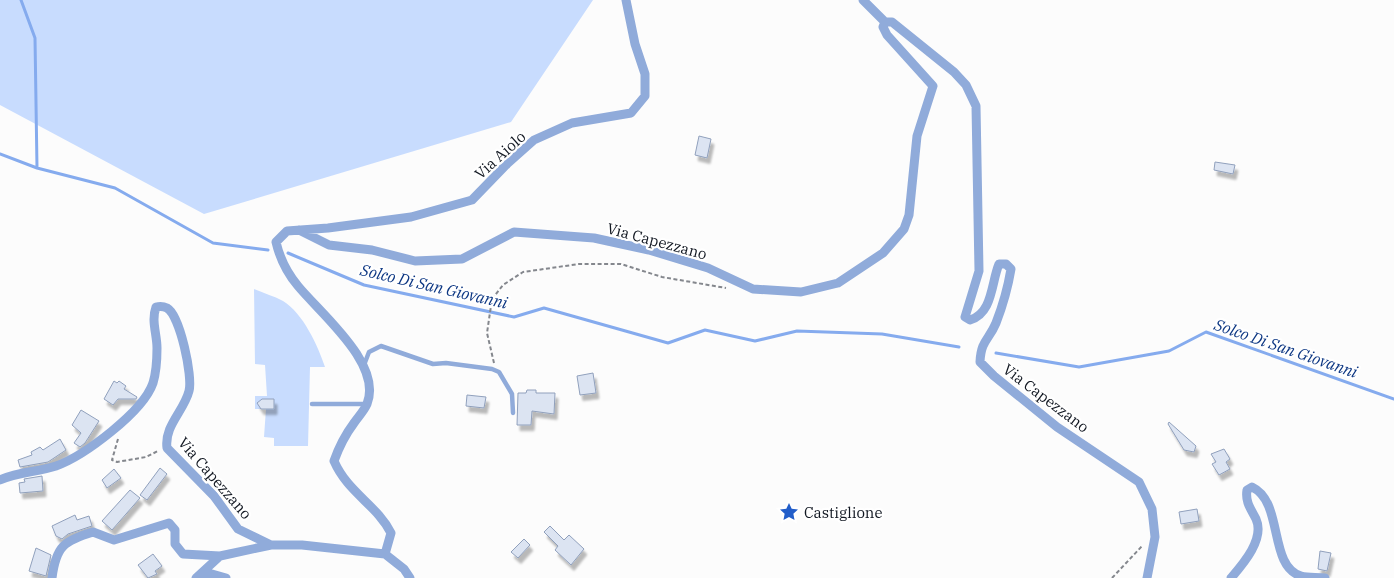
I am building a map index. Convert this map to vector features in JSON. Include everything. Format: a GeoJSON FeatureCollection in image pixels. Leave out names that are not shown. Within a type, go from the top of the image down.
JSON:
{"type":"FeatureCollection","features":[{"type":"Feature","properties":{"kind":"street","name":"Via Aiolo"},"geometry":{"type":"LineString","coordinates":[[299,230],[410,217],[472,200],[507,164],[534,140],[572,123],[631,113],[645,96],[645,74],[635,44],[626,0]]}},
{"type":"Feature","properties":{"kind":"street"},"geometry":{"type":"LineString","coordinates":[[863,0],[885,22]]}},
{"type":"Feature","properties":{"kind":"street","name":"Via Capezzano"},"geometry":{"type":"LineString","coordinates":[[299,230],[329,245],[372,250],[415,261],[462,259],[514,232],[594,238],[649,250],[708,268],[753,289],[801,292],[838,283],[884,253],[904,229],[909,215],[917,136],[933,86],[888,35],[883,27],[885,22],[892,22],[900,26],[921,47],[954,72],[966,86],[976,106],[979,271],[965,317],[970,320],[977,318],[985,308],[999,264],[1006,264],[1011,269],[996,324],[981,347],[980,362],[994,376],[1057,427],[1139,482],[1152,509],[1155,537],[1147,578]]}},
{"type":"Feature","properties":{"kind":"street"},"geometry":{"type":"LineString","coordinates":[[299,230],[287,231],[276,242],[280,258],[297,285],[354,350],[364,365],[368,383],[367,404],[339,446],[334,461],[350,488],[385,520],[391,533],[385,554],[404,569],[410,578]]}},
{"type":"Feature","properties":{"kind":"street","name":"Via Capezzano"},"geometry":{"type":"LineString","coordinates":[[0,480],[54,466],[71,459],[90,449],[113,430],[143,399],[152,383],[157,348],[153,314],[156,307],[168,308],[175,317],[184,346],[190,383],[189,392],[170,426],[167,448],[214,496],[238,529],[271,545]]}},
{"type":"Feature","properties":{"kind":"street"},"geometry":{"type":"LineString","coordinates":[[1231,578],[1242,566],[1256,539],[1257,522],[1248,506],[1246,496],[1246,490],[1252,487],[1260,491],[1266,498],[1288,566],[1301,576],[1325,578]]}},
{"type":"Feature","properties":{"kind":"street","name":"Via Capezzano"},"geometry":{"type":"LineString","coordinates":[[52,578],[58,551],[71,539],[93,532],[114,540],[169,523],[175,530],[176,544],[182,554],[220,556],[271,545],[302,545],[385,554]]}},
{"type":"Feature","properties":{"kind":"street"},"geometry":{"type":"LineString","coordinates":[[198,577],[207,566],[220,556]]}},
{"type":"Feature","properties":{"kind":"street"},"geometry":{"type":"LineString","coordinates":[[198,577],[212,574],[226,578]]}},
{"type":"Feature","properties":{"kind":"lane"},"geometry":{"type":"LineString","coordinates":[[364,365],[369,352],[381,346],[433,364],[446,363],[492,369],[500,372],[512,394],[513,413]]}},
{"type":"Feature","properties":{"kind":"lane"},"geometry":{"type":"LineString","coordinates":[[312,404],[367,404]]}},
{"type":"Feature","properties":{"kind":"path"},"geometry":{"type":"LineString","coordinates":[[492,369],[495,365],[487,333],[492,299],[503,285],[523,272],[579,264],[621,264],[662,277],[735,288]]}},
{"type":"Feature","properties":{"kind":"path"},"geometry":{"type":"LineString","coordinates":[[113,430],[118,437],[112,460],[117,462],[146,457],[167,448]]}},
{"type":"Feature","properties":{"kind":"path"},"geometry":{"type":"LineString","coordinates":[[1112,578],[1144,543]]}},
{"type":"Feature","properties":{"kind":"shaded area"},"geometry":{"type":"Polygon","coordinates":[[[0,0],[593,0],[511,122],[204,214],[0,105],[0,0]]]}},
{"type":"Feature","properties":{"kind":"shaded area"},"geometry":{"type":"Polygon","coordinates":[[[254,289],[283,301],[297,313],[314,340],[325,367],[310,367],[308,446],[274,446],[274,438],[264,437],[266,409],[255,409],[255,396],[267,396],[265,365],[255,364],[254,289]]]}},
{"type":"Feature","properties":{"kind":"building"},"geometry":{"type":"Polygon","coordinates":[[[699,136],[711,139],[707,158],[695,155],[699,136]]]}},
{"type":"Feature","properties":{"kind":"building"},"geometry":{"type":"Polygon","coordinates":[[[1215,162],[1235,165],[1233,174],[1214,170],[1215,162]]]}},
{"type":"Feature","properties":{"kind":"building"},"geometry":{"type":"Polygon","coordinates":[[[593,373],[596,393],[580,395],[577,376],[593,373]]]}},
{"type":"Feature","properties":{"kind":"building"},"geometry":{"type":"Polygon","coordinates":[[[114,381],[117,383],[119,381],[126,386],[124,389],[137,397],[136,399],[118,399],[113,405],[104,399],[114,381]]]}},
{"type":"Feature","properties":{"kind":"building"},"geometry":{"type":"Polygon","coordinates":[[[527,390],[536,390],[536,393],[555,393],[554,414],[532,411],[531,425],[517,425],[518,393],[526,393],[527,390]]]}},
{"type":"Feature","properties":{"kind":"building"},"geometry":{"type":"Polygon","coordinates":[[[467,395],[486,397],[484,408],[466,406],[467,395]]]}},
{"type":"Feature","properties":{"kind":"building"},"geometry":{"type":"Polygon","coordinates":[[[262,399],[274,399],[274,409],[261,409],[257,403],[262,399]]]}},
{"type":"Feature","properties":{"kind":"building"},"geometry":{"type":"Polygon","coordinates":[[[81,410],[99,421],[85,443],[80,447],[74,443],[81,433],[72,425],[81,410]]]}},
{"type":"Feature","properties":{"kind":"building"},"geometry":{"type":"Polygon","coordinates":[[[1169,422],[1196,446],[1194,452],[1184,450],[1168,424],[1169,422]]]}},
{"type":"Feature","properties":{"kind":"building"},"geometry":{"type":"Polygon","coordinates":[[[60,439],[66,450],[48,462],[20,467],[18,460],[32,455],[31,452],[40,447],[43,450],[60,439]]]}},
{"type":"Feature","properties":{"kind":"building"},"geometry":{"type":"Polygon","coordinates":[[[1224,449],[1230,459],[1226,462],[1230,469],[1219,475],[1212,464],[1216,462],[1211,454],[1224,449]]]}},
{"type":"Feature","properties":{"kind":"building"},"geometry":{"type":"Polygon","coordinates":[[[160,468],[167,474],[147,500],[140,495],[160,468]]]}},
{"type":"Feature","properties":{"kind":"building"},"geometry":{"type":"Polygon","coordinates":[[[114,469],[121,478],[107,488],[102,480],[114,469]]]}},
{"type":"Feature","properties":{"kind":"building"},"geometry":{"type":"Polygon","coordinates":[[[42,476],[43,491],[20,493],[19,483],[25,482],[24,479],[42,476]]]}},
{"type":"Feature","properties":{"kind":"building"},"geometry":{"type":"Polygon","coordinates":[[[130,490],[140,498],[112,530],[102,521],[130,490]]]}},
{"type":"Feature","properties":{"kind":"building"},"geometry":{"type":"Polygon","coordinates":[[[1197,509],[1199,521],[1181,524],[1179,512],[1197,509]]]}},
{"type":"Feature","properties":{"kind":"building"},"geometry":{"type":"Polygon","coordinates":[[[75,515],[77,520],[89,516],[92,526],[68,534],[62,539],[56,536],[52,526],[75,515]]]}},
{"type":"Feature","properties":{"kind":"building"},"geometry":{"type":"Polygon","coordinates":[[[550,526],[564,540],[569,535],[584,549],[571,565],[555,550],[558,546],[544,532],[550,526]]]}},
{"type":"Feature","properties":{"kind":"building"},"geometry":{"type":"Polygon","coordinates":[[[524,539],[530,545],[518,558],[511,552],[524,539]]]}},
{"type":"Feature","properties":{"kind":"building"},"geometry":{"type":"Polygon","coordinates":[[[36,548],[51,555],[46,576],[29,571],[36,548]]]}},
{"type":"Feature","properties":{"kind":"building"},"geometry":{"type":"Polygon","coordinates":[[[1320,551],[1331,553],[1327,571],[1318,569],[1320,551]]]}},
{"type":"Feature","properties":{"kind":"building"},"geometry":{"type":"Polygon","coordinates":[[[153,554],[162,566],[155,571],[157,574],[148,578],[138,565],[153,554]]]}},
{"type":"Feature","properties":{"kind":"waterway","name":"Solco Di San Giovanni"},"geometry":{"type":"LineString","coordinates":[[21,0],[35,38],[37,168]]}},
{"type":"Feature","properties":{"kind":"waterway","name":"Solco Di San Giovanni"},"geometry":{"type":"LineString","coordinates":[[0,154],[37,168],[115,188],[213,243],[268,250]]}},
{"type":"Feature","properties":{"kind":"waterway","name":"Solco Di San Giovanni"},"geometry":{"type":"LineString","coordinates":[[288,253],[364,285],[514,317],[544,308],[668,343],[705,330],[755,341],[797,331],[882,334],[959,347]]}},
{"type":"Feature","properties":{"kind":"waterway","name":"Solco Di San Giovanni"},"geometry":{"type":"LineString","coordinates":[[996,353],[1079,367],[1169,351],[1206,332],[1394,399]]}},
{"type":"Feature","properties":{"kind":"place","name":"Castiglione"},"geometry":{"type":"Point","coordinates":[789,512]}}]}
